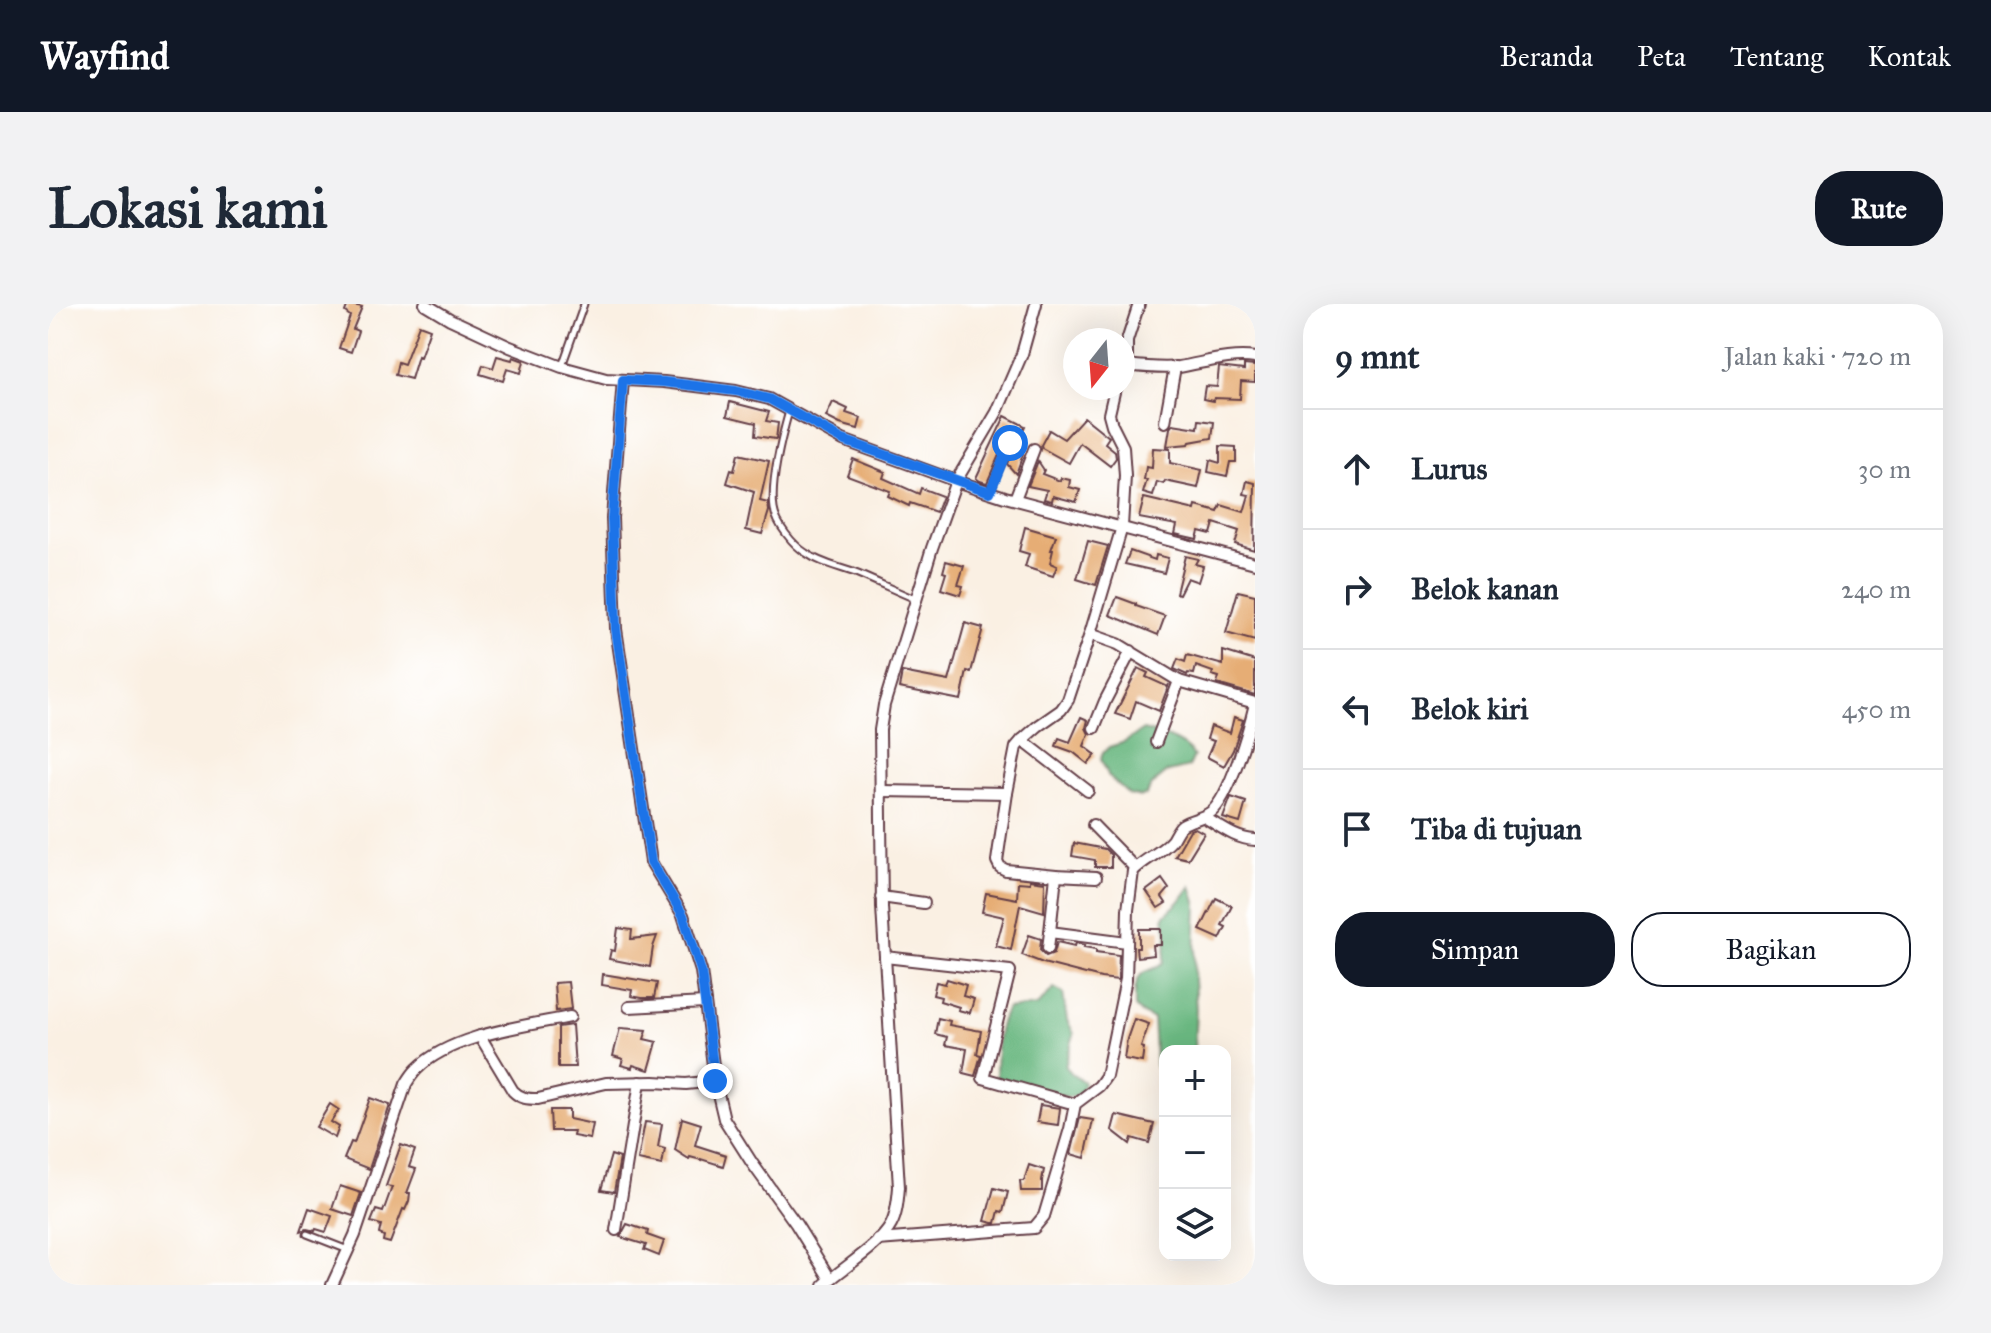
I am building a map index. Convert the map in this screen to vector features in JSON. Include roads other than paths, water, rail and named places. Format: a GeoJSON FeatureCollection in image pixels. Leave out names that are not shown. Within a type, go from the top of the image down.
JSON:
{"type":"FeatureCollection","features":[{"type":"Feature","properties":{"kind":"street"},"geometry":{"type":"LineString","coordinates":[[425,304],[510,347],[562,367],[606,379],[664,382],[736,391],[769,399],[843,440],[956,481],[1255,563]]}},
{"type":"Feature","properties":{"kind":"street"},"geometry":{"type":"LineString","coordinates":[[623,380],[612,518],[616,629],[651,862],[683,915],[701,971],[715,1081],[724,1119],[796,1224],[827,1282],[878,1240],[891,1225],[899,1187],[881,897],[880,730],[884,705],[956,481],[997,412],[1022,354],[1036,304]]}},
{"type":"Feature","properties":{"kind":"street"},"geometry":{"type":"LineString","coordinates":[[1131,328],[1139,304]]}},
{"type":"Feature","properties":{"kind":"street"},"geometry":{"type":"LineString","coordinates":[[1135,367],[1175,367],[1240,356],[1255,358]]}},
{"type":"Feature","properties":{"kind":"street"},"geometry":{"type":"LineString","coordinates":[[1165,422],[1175,367]]}},
{"type":"Feature","properties":{"kind":"street"},"geometry":{"type":"LineString","coordinates":[[1096,877],[1006,870],[997,861],[1016,747],[1061,710],[1068,700],[1122,527],[1123,447],[1109,414],[1112,400]]}},
{"type":"Feature","properties":{"kind":"street"},"geometry":{"type":"LineString","coordinates":[[1015,499],[1034,449]]}},
{"type":"Feature","properties":{"kind":"street"},"geometry":{"type":"LineString","coordinates":[[878,1240],[1034,1228],[1044,1216],[1075,1104],[1099,1086],[1106,1076],[1126,979],[1128,910],[1135,868],[1162,850],[1181,825],[1214,811],[1248,732],[1255,704],[1179,681],[1131,651],[1090,634]]}},
{"type":"Feature","properties":{"kind":"street"},"geometry":{"type":"LineString","coordinates":[[1094,728],[1131,651]]}},
{"type":"Feature","properties":{"kind":"street"},"geometry":{"type":"LineString","coordinates":[[1156,742],[1179,681]]}},
{"type":"Feature","properties":{"kind":"street"},"geometry":{"type":"LineString","coordinates":[[1022,740],[1088,791]]}},
{"type":"Feature","properties":{"kind":"street"},"geometry":{"type":"LineString","coordinates":[[881,791],[1007,793]]}},
{"type":"Feature","properties":{"kind":"street"},"geometry":{"type":"LineString","coordinates":[[1204,817],[1234,835],[1255,840]]}},
{"type":"Feature","properties":{"kind":"street"},"geometry":{"type":"LineString","coordinates":[[1093,825],[1135,868]]}},
{"type":"Feature","properties":{"kind":"street"},"geometry":{"type":"LineString","coordinates":[[1048,948],[1056,875]]}},
{"type":"Feature","properties":{"kind":"street"},"geometry":{"type":"LineString","coordinates":[[881,897],[924,903]]}},
{"type":"Feature","properties":{"kind":"street"},"geometry":{"type":"LineString","coordinates":[[1050,932],[1127,942]]}},
{"type":"Feature","properties":{"kind":"street"},"geometry":{"type":"LineString","coordinates":[[885,957],[1010,971],[983,1078],[1075,1104]]}},
{"type":"Feature","properties":{"kind":"street"},"geometry":{"type":"LineString","coordinates":[[629,1007],[705,1003]]}},
{"type":"Feature","properties":{"kind":"street"},"geometry":{"type":"LineString","coordinates":[[332,1285],[349,1250],[406,1084],[417,1069],[431,1057],[459,1043],[570,1017]]}},
{"type":"Feature","properties":{"kind":"street"},"geometry":{"type":"LineString","coordinates":[[480,1036],[519,1097],[538,1099],[606,1083],[686,1084],[715,1081]]}},
{"type":"Feature","properties":{"kind":"street"},"geometry":{"type":"LineString","coordinates":[[616,1230],[640,1082]]}},
{"type":"Feature","properties":{"kind":"lane"},"geometry":{"type":"LineString","coordinates":[[562,367],[584,304]]}},
{"type":"Feature","properties":{"kind":"lane"},"geometry":{"type":"LineString","coordinates":[[789,410],[777,466],[773,507],[776,519],[804,552],[916,599]]}},
{"type":"Feature","properties":{"kind":"lane"},"geometry":{"type":"LineString","coordinates":[[990,492],[1010,443]]}},
{"type":"Feature","properties":{"kind":"lane"},"geometry":{"type":"LineString","coordinates":[[307,1234],[349,1250]]}}]}
